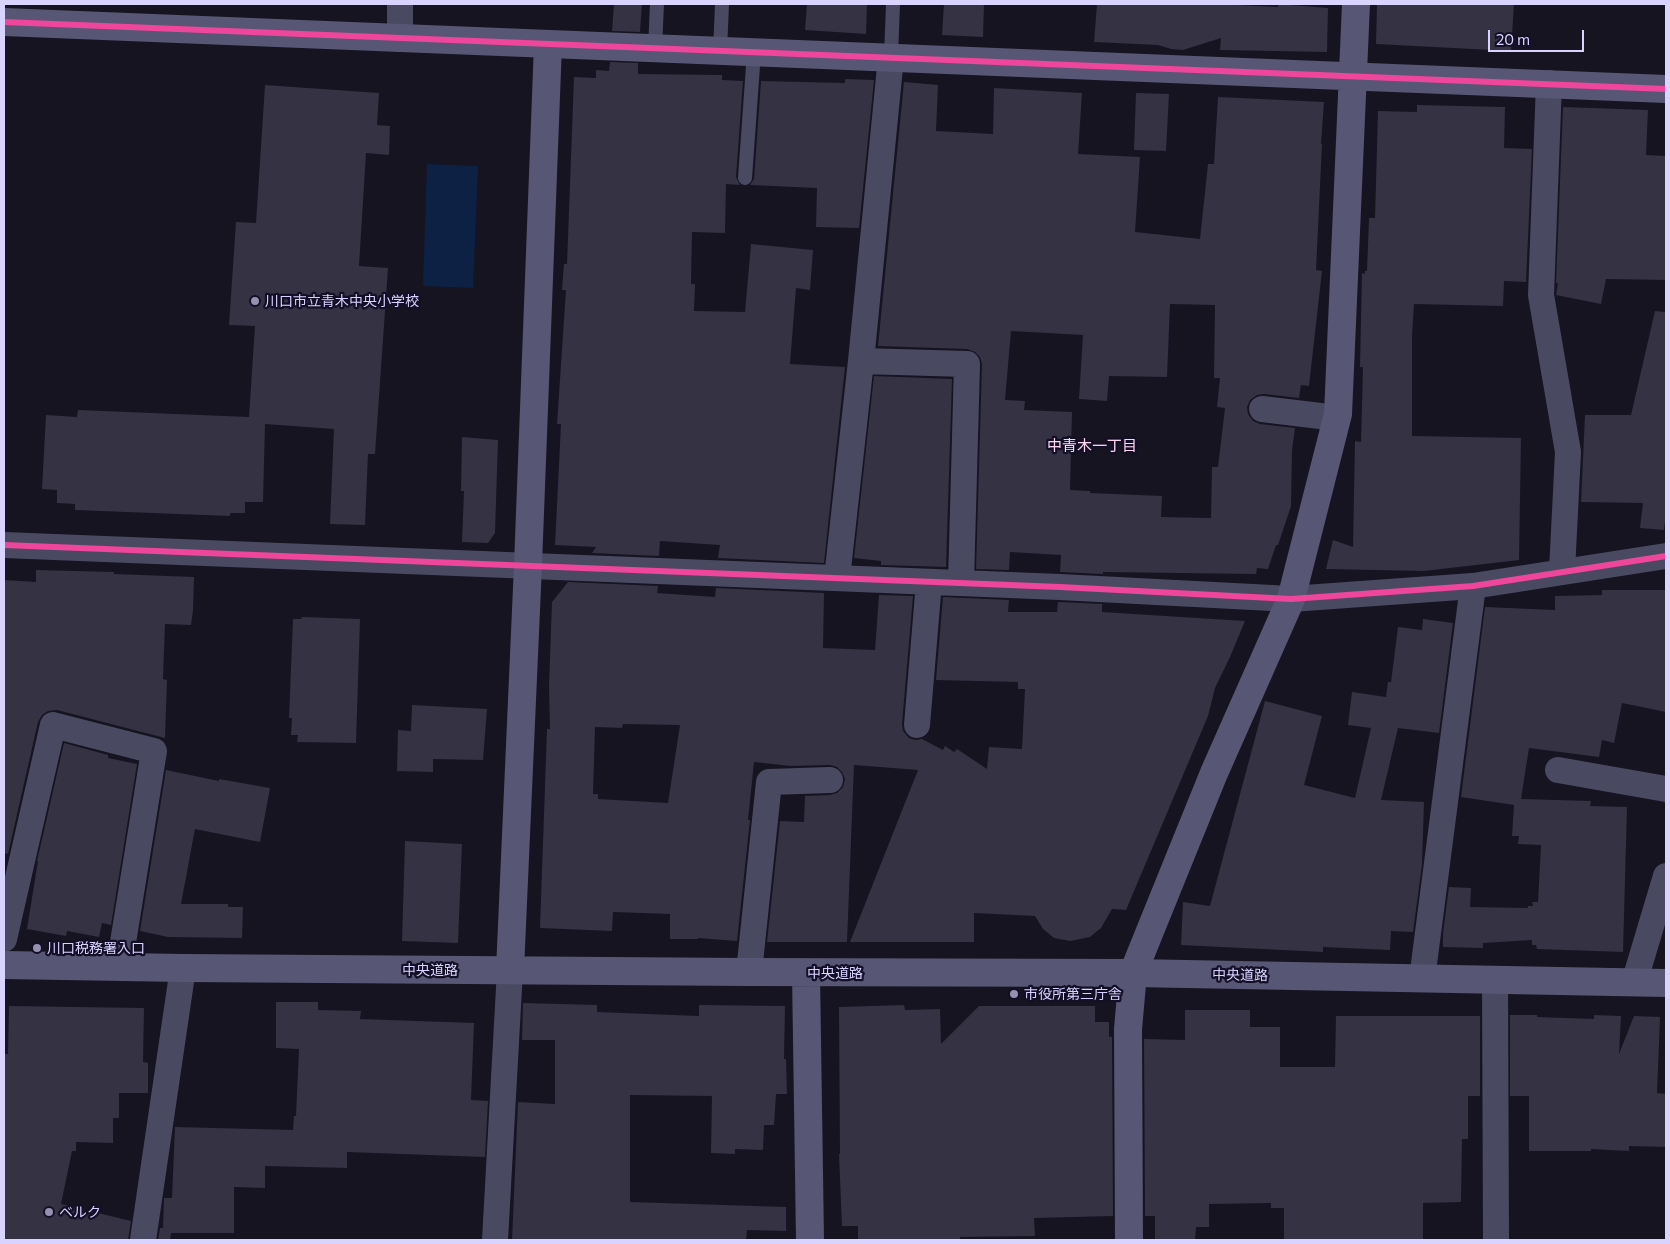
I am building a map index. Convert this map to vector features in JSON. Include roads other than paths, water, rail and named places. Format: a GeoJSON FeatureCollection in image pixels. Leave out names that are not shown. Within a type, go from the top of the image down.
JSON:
{"type":"FeatureCollection","features":[{"type":"Feature","properties":{"kind":"street"},"geometry":{"type":"LineString","coordinates":[[400,4],[400,39]]}},
{"type":"Feature","properties":{"kind":"street"},"geometry":{"type":"LineString","coordinates":[[1129,1240],[1128,1029],[1133,973],[1214,773],[1291,599],[1336,418],[1356,4]]}},
{"type":"Feature","properties":{"kind":"street"},"geometry":{"type":"LineString","coordinates":[[4,22],[1666,89]]}},
{"type":"Feature","properties":{"kind":"street"},"geometry":{"type":"LineString","coordinates":[[495,1240],[510,970],[528,565],[548,44]]}},
{"type":"Feature","properties":{"kind":"street"},"geometry":{"type":"LineString","coordinates":[[837,578],[861,361],[891,57]]}},
{"type":"Feature","properties":{"kind":"street"},"geometry":{"type":"LineString","coordinates":[[1549,83],[1542,295],[1568,452],[1562,571]]}},
{"type":"Feature","properties":{"kind":"street"},"geometry":{"type":"LineString","coordinates":[[861,361],[967,364],[961,583]]}},
{"type":"Feature","properties":{"kind":"street"},"geometry":{"type":"LineString","coordinates":[[1262,409],[1336,418]]}},
{"type":"Feature","properties":{"kind":"street"},"geometry":{"type":"LineString","coordinates":[[4,545],[961,583],[1291,599],[1473,586],[1666,556]]}},
{"type":"Feature","properties":{"kind":"street"},"geometry":{"type":"LineString","coordinates":[[917,725],[929,582]]}},
{"type":"Feature","properties":{"kind":"street"},"geometry":{"type":"LineString","coordinates":[[1422,979],[1473,586]]}},
{"type":"Feature","properties":{"kind":"street"},"geometry":{"type":"LineString","coordinates":[[4,939],[53,725],[154,751],[119,967]]}},
{"type":"Feature","properties":{"kind":"street"},"geometry":{"type":"LineString","coordinates":[[1558,770],[1666,788]]}},
{"type":"Feature","properties":{"kind":"street"},"geometry":{"type":"LineString","coordinates":[[748,972],[769,782],[830,780]]}},
{"type":"Feature","properties":{"kind":"street"},"geometry":{"type":"LineString","coordinates":[[1634,982],[1666,876]]}},
{"type":"Feature","properties":{"kind":"street","name":"中央道路"},"geometry":{"type":"LineString","coordinates":[[4,965],[806,973],[1133,973],[1666,983]]}},
{"type":"Feature","properties":{"kind":"street"},"geometry":{"type":"LineString","coordinates":[[143,1240],[183,968]]}},
{"type":"Feature","properties":{"kind":"street"},"geometry":{"type":"LineString","coordinates":[[806,973],[810,1240]]}},
{"type":"Feature","properties":{"kind":"street"},"geometry":{"type":"LineString","coordinates":[[1495,980],[1496,1240]]}},
{"type":"Feature","properties":{"kind":"lane"},"geometry":{"type":"LineString","coordinates":[[655,48],[656,4]]}},
{"type":"Feature","properties":{"kind":"lane"},"geometry":{"type":"LineString","coordinates":[[720,51],[722,4]]}},
{"type":"Feature","properties":{"kind":"lane"},"geometry":{"type":"LineString","coordinates":[[891,57],[893,4]]}},
{"type":"Feature","properties":{"kind":"lane"},"geometry":{"type":"LineString","coordinates":[[745,178],[754,52]]}},
{"type":"Feature","properties":{"kind":"water"},"geometry":{"type":"Polygon","coordinates":[[[427,164],[478,166],[473,288],[423,286],[427,164]]]}},
{"type":"Feature","properties":{"kind":"place","name":"川口市立青木中央小学校"},"geometry":{"type":"Point","coordinates":[255,301]}},
{"type":"Feature","properties":{"kind":"place","name":"川口税務署入口"},"geometry":{"type":"Point","coordinates":[37,948]}},
{"type":"Feature","properties":{"kind":"place","name":"市役所第三庁舎"},"geometry":{"type":"Point","coordinates":[1014,994]}},
{"type":"Feature","properties":{"kind":"place","name":"ベルク"},"geometry":{"type":"Point","coordinates":[49,1212]}},
{"type":"Feature","properties":{"kind":"district","name":"中青木一丁目"},"geometry":{"type":"Point","coordinates":[1092,446]}}]}
